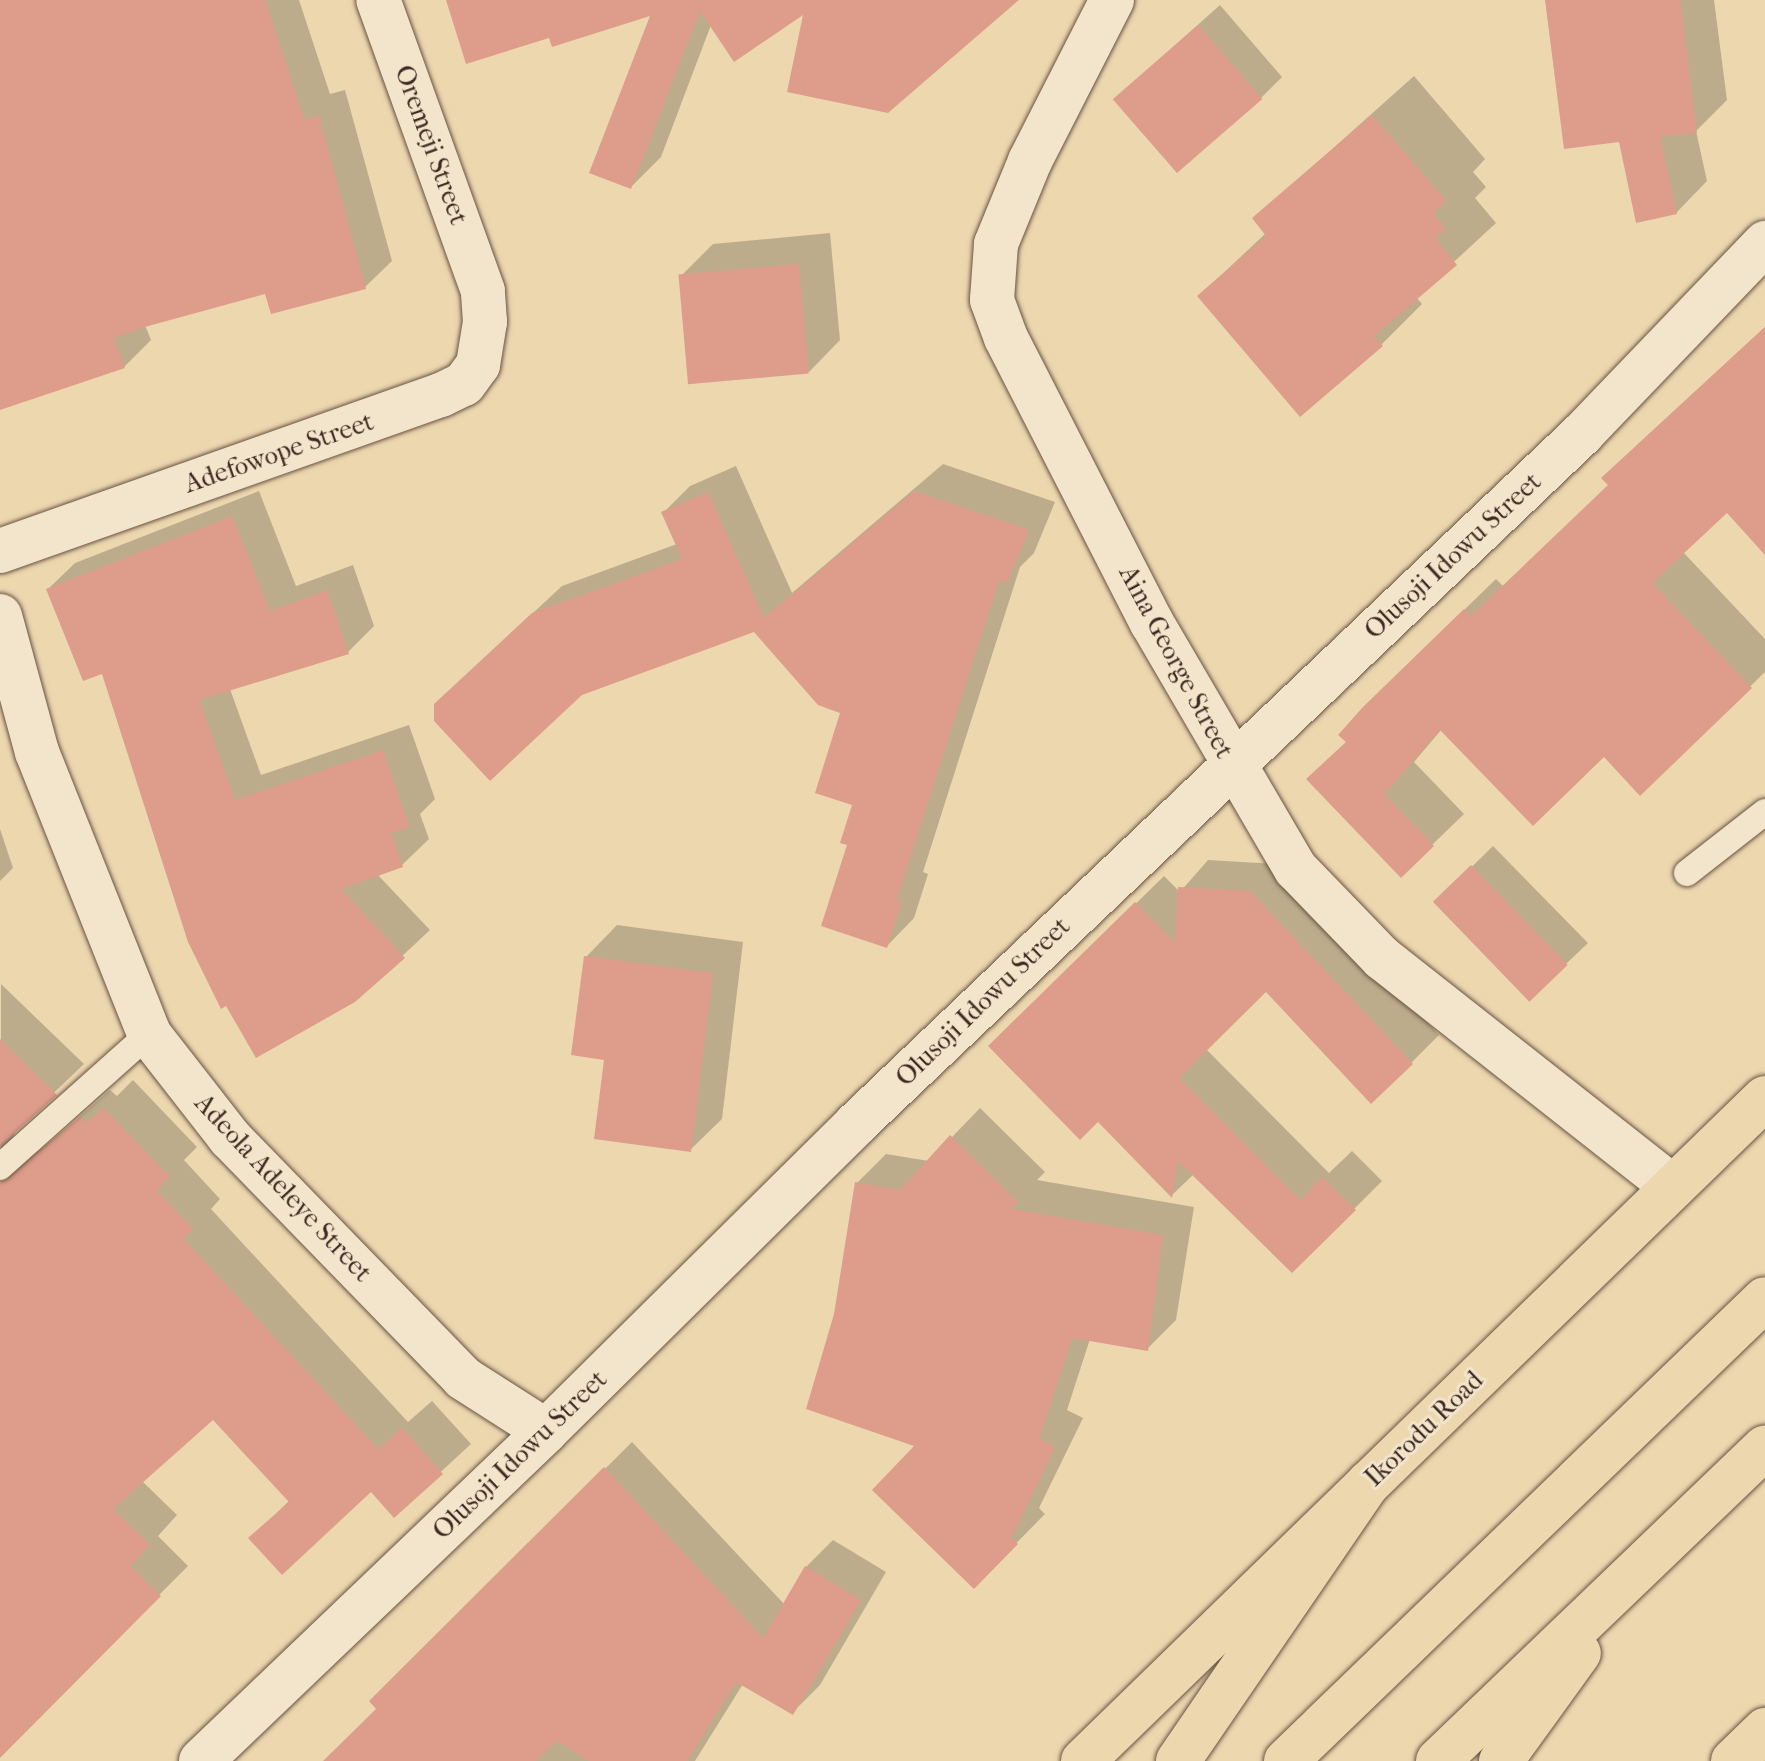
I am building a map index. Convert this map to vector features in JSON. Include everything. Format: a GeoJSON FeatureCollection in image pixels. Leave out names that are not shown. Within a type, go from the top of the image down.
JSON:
{"type":"FeatureCollection","features":[{"type":"Feature","properties":{"kind":"main road","name":"Ikorodu Road"},"geometry":{"type":"LineString","coordinates":[[1083,1761],[1765,1098]]}},
{"type":"Feature","properties":{"kind":"main road"},"geometry":{"type":"LineString","coordinates":[[1286,1761],[1765,1299]]}},
{"type":"Feature","properties":{"kind":"main road"},"geometry":{"type":"LineString","coordinates":[[1438,1761],[1765,1447]]}},
{"type":"Feature","properties":{"kind":"main road"},"geometry":{"type":"LineString","coordinates":[[1178,1761],[1368,1483]]}},
{"type":"Feature","properties":{"kind":"main road"},"geometry":{"type":"LineString","coordinates":[[1501,1761],[1650,1557]]}},
{"type":"Feature","properties":{"kind":"main road"},"geometry":{"type":"LineString","coordinates":[[1733,1761],[1765,1730]]}},
{"type":"Feature","properties":{"kind":"street","name":"Oremeji Street"},"geometry":{"type":"LineString","coordinates":[[378,0],[483,291]]}},
{"type":"Feature","properties":{"kind":"street","name":"Aina George Street"},"geometry":{"type":"LineString","coordinates":[[1112,0],[1030,161],[996,244],[992,300],[1006,338],[1152,623],[1232,766],[1296,869],[1359,937],[1673,1187]]}},
{"type":"Feature","properties":{"kind":"street","name":"Olusoji Idowu Street"},"geometry":{"type":"LineString","coordinates":[[201,1761],[546,1431],[856,1124],[1582,434],[1765,243]]}},
{"type":"Feature","properties":{"kind":"street","name":"Adefowope Street"},"geometry":{"type":"LineString","coordinates":[[0,551],[464,384],[478,365],[485,322],[483,291]]}},
{"type":"Feature","properties":{"kind":"street","name":"Adeola Adeleye Street"},"geometry":{"type":"LineString","coordinates":[[0,616],[37,752],[149,1034],[230,1138],[463,1378],[546,1431]]}},
{"type":"Feature","properties":{"kind":"lane"},"geometry":{"type":"LineString","coordinates":[[1687,873],[1765,812]]}},
{"type":"Feature","properties":{"kind":"lane"},"geometry":{"type":"LineString","coordinates":[[0,1167],[149,1034]]}},
{"type":"Feature","properties":{"kind":"building"},"geometry":{"type":"Polygon","coordinates":[[[0,0],[265,0],[304,119],[319,116],[366,289],[271,314],[265,294],[141,328],[114,338],[125,368],[0,410],[0,0]]]}},
{"type":"Feature","properties":{"kind":"building"},"geometry":{"type":"Polygon","coordinates":[[[446,0],[1019,0],[888,113],[787,92],[803,15],[734,62],[700,11],[631,189],[589,173],[650,16],[552,47],[549,38],[466,64],[446,0]]]}},
{"type":"Feature","properties":{"kind":"building"},"geometry":{"type":"Polygon","coordinates":[[[1545,0],[1680,0],[1697,133],[1660,137],[1677,214],[1636,223],[1619,142],[1564,149],[1545,0]]]}},
{"type":"Feature","properties":{"kind":"building"},"geometry":{"type":"Polygon","coordinates":[[[1198,25],[1262,99],[1177,173],[1113,99],[1198,25]]]}},
{"type":"Feature","properties":{"kind":"building"},"geometry":{"type":"Polygon","coordinates":[[[1372,115],[1446,201],[1433,213],[1446,229],[1435,238],[1457,265],[1374,336],[1383,346],[1300,417],[1197,296],[1266,236],[1252,218],[1372,115]]]}},
{"type":"Feature","properties":{"kind":"building"},"geometry":{"type":"Polygon","coordinates":[[[799,264],[809,374],[688,384],[678,275],[799,264]]]}},
{"type":"Feature","properties":{"kind":"building"},"geometry":{"type":"Polygon","coordinates":[[[1765,327],[1765,555],[1727,513],[1652,583],[1752,688],[1640,796],[1604,757],[1533,826],[1440,730],[1384,794],[1434,846],[1401,878],[1306,779],[1346,742],[1338,735],[1363,707],[1464,609],[1471,616],[1608,485],[1601,478],[1765,327]]]}},
{"type":"Feature","properties":{"kind":"building"},"geometry":{"type":"Polygon","coordinates":[[[914,491],[1029,530],[1007,583],[999,580],[897,899],[902,901],[887,948],[821,926],[847,845],[840,843],[852,805],[815,793],[840,713],[818,705],[754,632],[582,695],[490,781],[434,721],[434,704],[532,613],[682,559],[661,512],[708,492],[764,618],[914,491]]]}},
{"type":"Feature","properties":{"kind":"building"},"geometry":{"type":"Polygon","coordinates":[[[232,516],[270,611],[327,590],[349,654],[199,700],[235,800],[383,750],[409,827],[391,833],[403,867],[341,889],[405,958],[355,1002],[256,1058],[226,1006],[221,1009],[188,942],[102,674],[83,681],[46,589],[232,516]]]}},
{"type":"Feature","properties":{"kind":"building"},"geometry":{"type":"Polygon","coordinates":[[[1471,865],[1568,965],[1529,1002],[1433,902],[1471,865]]]}},
{"type":"Feature","properties":{"kind":"building"},"geometry":{"type":"Polygon","coordinates":[[[1178,887],[1250,891],[1413,1064],[1371,1104],[1266,992],[1179,1078],[1300,1200],[1322,1177],[1356,1210],[1292,1273],[1178,1161],[1172,1198],[1098,1122],[1080,1140],[988,1046],[1135,902],[1175,943],[1178,887]]]}},
{"type":"Feature","properties":{"kind":"building"},"geometry":{"type":"Polygon","coordinates":[[[584,956],[713,973],[691,1152],[594,1139],[604,1060],[571,1055],[584,956]]]}},
{"type":"Feature","properties":{"kind":"building"},"geometry":{"type":"Polygon","coordinates":[[[0,1039],[57,1095],[0,1146],[0,1039]]]}},
{"type":"Feature","properties":{"kind":"building"},"geometry":{"type":"Polygon","coordinates":[[[103,1108],[170,1177],[156,1190],[193,1229],[183,1238],[378,1449],[402,1428],[443,1474],[394,1518],[371,1492],[282,1575],[248,1538],[289,1502],[213,1420],[113,1509],[150,1545],[130,1566],[161,1596],[0,1758],[0,1183],[80,1117],[87,1123],[103,1108]]]}},
{"type":"Feature","properties":{"kind":"building"},"geometry":{"type":"Polygon","coordinates":[[[950,1135],[1018,1202],[1011,1209],[1163,1235],[1148,1351],[1072,1338],[1039,1439],[1055,1447],[1011,1538],[1018,1544],[974,1589],[872,1490],[914,1446],[806,1409],[834,1314],[855,1182],[900,1190],[950,1135]]]}},
{"type":"Feature","properties":{"kind":"building"},"geometry":{"type":"Polygon","coordinates":[[[604,1467],[763,1638],[805,1566],[861,1600],[793,1715],[736,1682],[687,1761],[589,1761],[557,1741],[536,1761],[323,1761],[376,1709],[369,1701],[604,1467]]]}}]}
